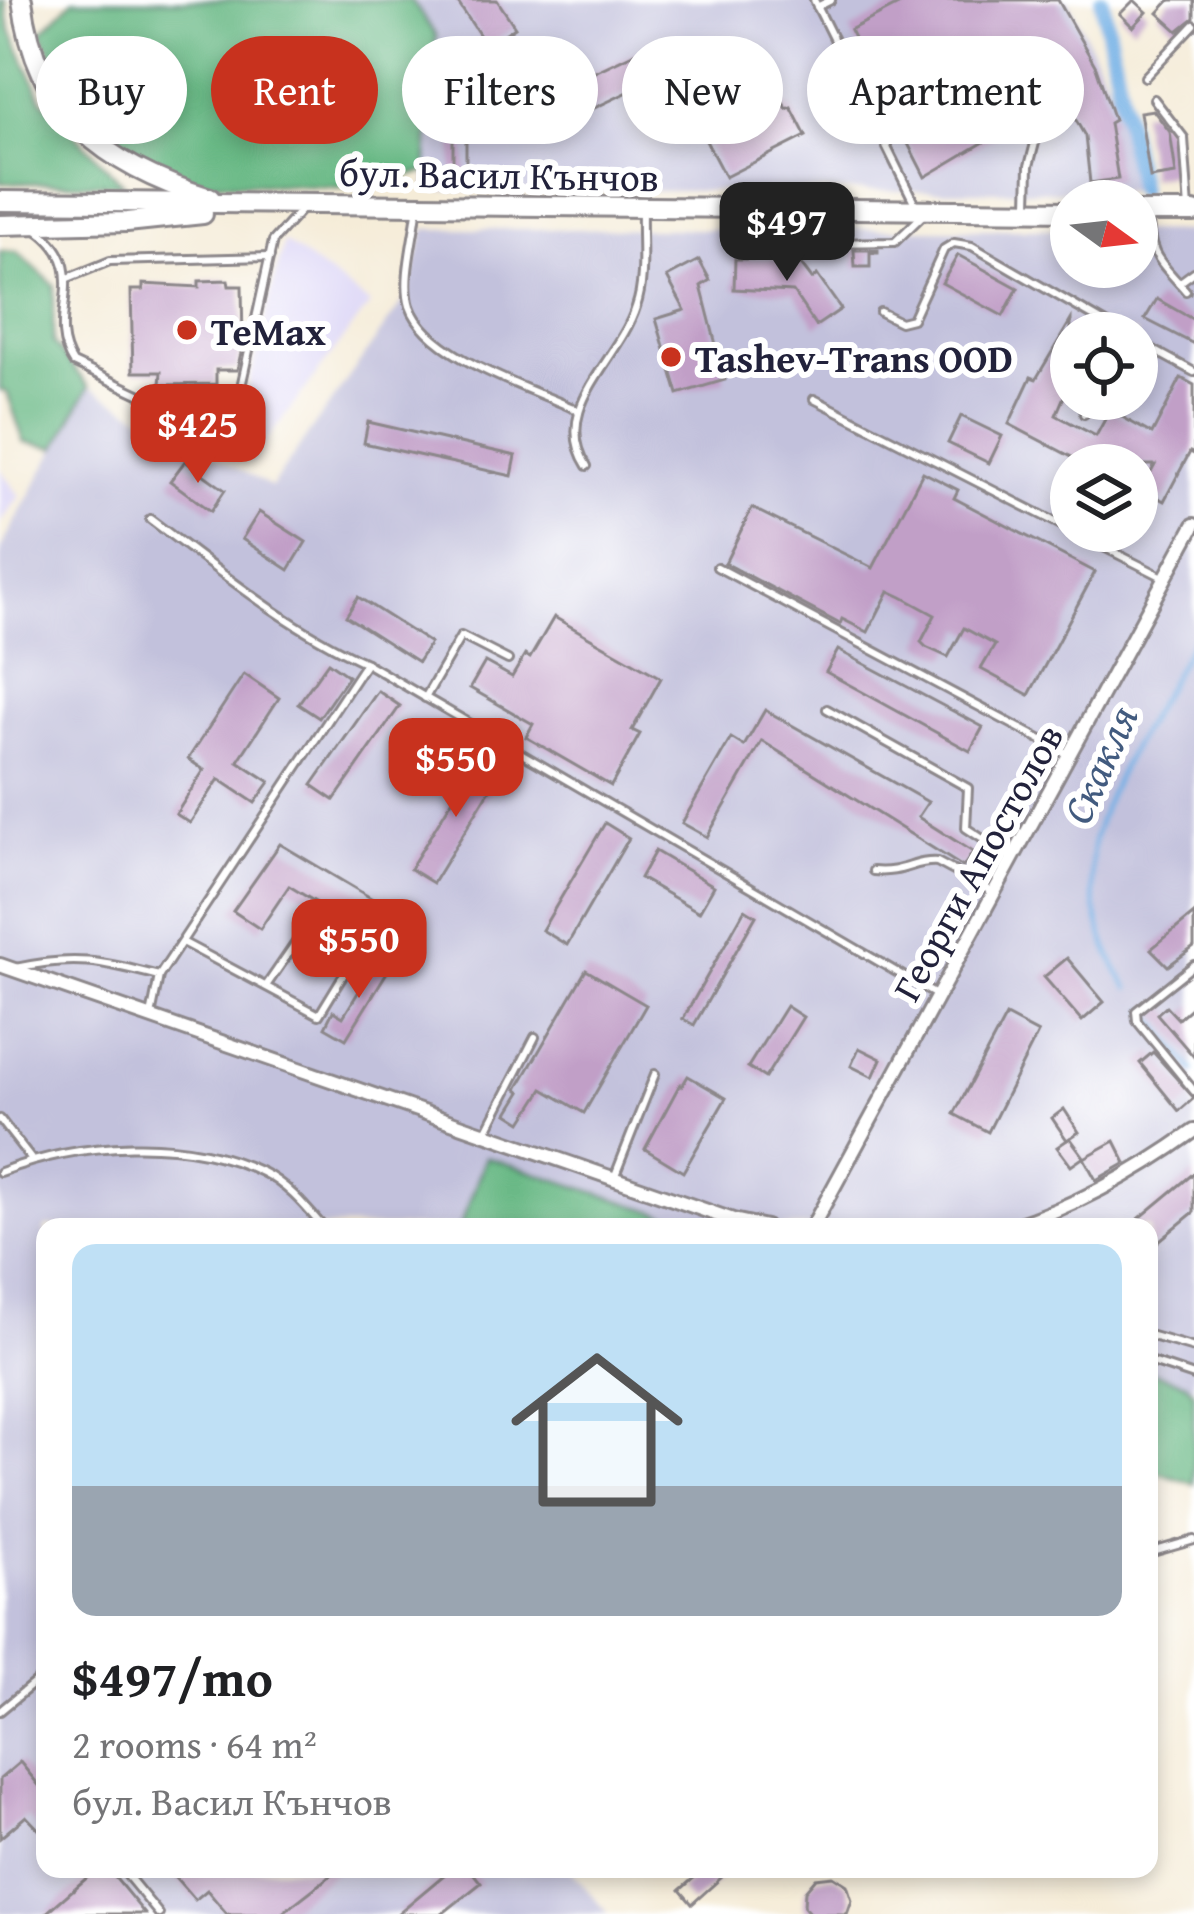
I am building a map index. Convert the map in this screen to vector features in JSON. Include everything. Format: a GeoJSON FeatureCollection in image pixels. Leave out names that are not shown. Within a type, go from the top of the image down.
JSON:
{"type":"FeatureCollection","features":[{"type":"Feature","properties":{"kind":"main road"},"geometry":{"type":"LineString","coordinates":[[22,0],[37,65],[52,96],[74,123],[118,160],[177,188],[231,204]]}},
{"type":"Feature","properties":{"kind":"main road"},"geometry":{"type":"LineString","coordinates":[[0,201],[295,205]]}},
{"type":"Feature","properties":{"kind":"main road"},"geometry":{"type":"LineString","coordinates":[[0,225],[127,222],[295,205]]}},
{"type":"Feature","properties":{"kind":"main road","name":"бул. Васил Кънчов"},"geometry":{"type":"LineString","coordinates":[[295,205],[1050,211]]}},
{"type":"Feature","properties":{"kind":"main road"},"geometry":{"type":"LineString","coordinates":[[1158,212],[1191,212]]}},
{"type":"Feature","properties":{"kind":"street","name":"Георги Апостолов"},"geometry":{"type":"LineString","coordinates":[[817,1218],[1194,525]]}},
{"type":"Feature","properties":{"kind":"street"},"geometry":{"type":"LineString","coordinates":[[6,967],[727,1218]]}},
{"type":"Feature","properties":{"kind":"street"},"geometry":{"type":"LineString","coordinates":[[1038,1218],[1156,1159],[1194,1131]]}},
{"type":"Feature","properties":{"kind":"lane"},"geometry":{"type":"LineString","coordinates":[[769,211],[824,243],[895,242],[923,211],[815,3],[830,0]]}},
{"type":"Feature","properties":{"kind":"lane"},"geometry":{"type":"LineString","coordinates":[[1145,77],[1194,26]]}},
{"type":"Feature","properties":{"kind":"lane"},"geometry":{"type":"LineString","coordinates":[[1154,99],[1184,138],[1191,212]]}},
{"type":"Feature","properties":{"kind":"lane"},"geometry":{"type":"LineString","coordinates":[[1028,211],[1035,144]]}},
{"type":"Feature","properties":{"kind":"lane"},"geometry":{"type":"LineString","coordinates":[[30,224],[57,247],[68,278],[63,340],[73,363],[230,437],[273,241],[295,205]]}},
{"type":"Feature","properties":{"kind":"lane"},"geometry":{"type":"LineString","coordinates":[[417,207],[408,294],[422,327],[455,354],[577,410]]}},
{"type":"Feature","properties":{"kind":"lane"},"geometry":{"type":"LineString","coordinates":[[587,466],[576,449],[577,410],[630,324],[639,299],[642,209]]}},
{"type":"Feature","properties":{"kind":"lane"},"geometry":{"type":"LineString","coordinates":[[880,312],[900,322],[912,319],[944,249],[954,243],[971,246],[1086,312]]}},
{"type":"Feature","properties":{"kind":"lane"},"geometry":{"type":"LineString","coordinates":[[68,278],[110,261],[270,257]]}},
{"type":"Feature","properties":{"kind":"lane"},"geometry":{"type":"LineString","coordinates":[[1158,259],[1186,291]]}},
{"type":"Feature","properties":{"kind":"lane"},"geometry":{"type":"LineString","coordinates":[[1179,283],[1194,272]]}},
{"type":"Feature","properties":{"kind":"lane"},"geometry":{"type":"LineString","coordinates":[[1158,352],[1194,372]]}},
{"type":"Feature","properties":{"kind":"lane"},"geometry":{"type":"LineString","coordinates":[[814,399],[1050,520]]}},
{"type":"Feature","properties":{"kind":"lane"},"geometry":{"type":"LineString","coordinates":[[150,519],[327,645],[366,662],[938,996]]}},
{"type":"Feature","properties":{"kind":"lane"},"geometry":{"type":"LineString","coordinates":[[1114,552],[1166,578]]}},
{"type":"Feature","properties":{"kind":"lane"},"geometry":{"type":"LineString","coordinates":[[717,567],[1070,754]]}},
{"type":"Feature","properties":{"kind":"lane"},"geometry":{"type":"LineString","coordinates":[[425,698],[461,636],[508,660]]}},
{"type":"Feature","properties":{"kind":"lane"},"geometry":{"type":"LineString","coordinates":[[151,1017],[159,976],[366,662]]}},
{"type":"Feature","properties":{"kind":"lane"},"geometry":{"type":"LineString","coordinates":[[827,710],[968,788],[966,828],[1012,859]]}},
{"type":"Feature","properties":{"kind":"lane"},"geometry":{"type":"LineString","coordinates":[[873,871],[894,873],[937,862],[994,893]]}},
{"type":"Feature","properties":{"kind":"lane"},"geometry":{"type":"LineString","coordinates":[[266,986],[308,925]]}},
{"type":"Feature","properties":{"kind":"lane"},"geometry":{"type":"LineString","coordinates":[[184,943],[320,1015],[355,956]]}},
{"type":"Feature","properties":{"kind":"lane"},"geometry":{"type":"LineString","coordinates":[[6,967],[90,958],[159,976]]}},
{"type":"Feature","properties":{"kind":"lane"},"geometry":{"type":"LineString","coordinates":[[1194,965],[1136,1011],[1137,1021],[1194,1091]]}},
{"type":"Feature","properties":{"kind":"lane"},"geometry":{"type":"LineString","coordinates":[[486,1132],[535,1037]]}},
{"type":"Feature","properties":{"kind":"lane"},"geometry":{"type":"LineString","coordinates":[[614,1178],[655,1074]]}},
{"type":"Feature","properties":{"kind":"lane"},"geometry":{"type":"LineString","coordinates":[[0,1119],[32,1160]]}},
{"type":"Feature","properties":{"kind":"lane"},"geometry":{"type":"LineString","coordinates":[[0,1172],[32,1160],[127,1147],[201,1150],[264,1172],[315,1218]]}},
{"type":"Feature","properties":{"kind":"lane"},"geometry":{"type":"LineString","coordinates":[[1158,1338],[1194,1348]]}},
{"type":"Feature","properties":{"kind":"lane"},"geometry":{"type":"LineString","coordinates":[[1158,1364],[1194,1376]]}},
{"type":"Feature","properties":{"kind":"lane"},"geometry":{"type":"LineString","coordinates":[[1158,1550],[1194,1540]]}},
{"type":"Feature","properties":{"kind":"lane"},"geometry":{"type":"LineString","coordinates":[[0,1712],[36,1682]]}},
{"type":"Feature","properties":{"kind":"lane"},"geometry":{"type":"LineString","coordinates":[[129,1878],[159,1914]]}},
{"type":"Feature","properties":{"kind":"shaded area"},"geometry":{"type":"Polygon","coordinates":[[[412,0],[1069,0],[1112,92],[1129,180],[1050,180],[1050,191],[425,191],[428,144],[598,144],[598,36],[436,36],[412,0]]]}},
{"type":"Feature","properties":{"kind":"shaded area"},"geometry":{"type":"Polygon","coordinates":[[[425,229],[1050,229],[1050,288],[1158,288],[1158,231],[1194,232],[1194,1387],[1158,1374],[1158,1218],[674,1218],[487,1157],[463,1218],[36,1218],[36,1878],[578,1878],[608,1914],[0,1914],[0,550],[89,387],[271,487],[408,294],[425,229]]]}},
{"type":"Feature","properties":{"kind":"shaded area"},"geometry":{"type":"Polygon","coordinates":[[[284,242],[370,304],[251,461],[233,450],[284,242]]]}},
{"type":"Feature","properties":{"kind":"shaded area"},"geometry":{"type":"Polygon","coordinates":[[[0,469],[20,496],[0,524],[0,469]]]}},
{"type":"Feature","properties":{"kind":"green space"},"geometry":{"type":"Polygon","coordinates":[[[0,0],[5,0],[10,28],[36,86],[36,144],[85,144],[123,184],[0,183],[0,0]]]}},
{"type":"Feature","properties":{"kind":"green space"},"geometry":{"type":"Polygon","coordinates":[[[73,0],[411,0],[436,36],[402,36],[402,144],[428,144],[426,172],[355,188],[199,182],[154,162],[128,144],[187,144],[187,36],[43,36],[41,32],[73,0]]]}},
{"type":"Feature","properties":{"kind":"green space"},"geometry":{"type":"Polygon","coordinates":[[[0,251],[17,252],[54,285],[53,343],[89,387],[56,448],[24,442],[7,392],[0,391],[0,251]]]}},
{"type":"Feature","properties":{"kind":"green space"},"geometry":{"type":"Polygon","coordinates":[[[486,1157],[674,1218],[463,1218],[486,1157]]]}},
{"type":"Feature","properties":{"kind":"green space"},"geometry":{"type":"Polygon","coordinates":[[[1158,1374],[1186,1383],[1194,1391],[1194,1484],[1158,1473],[1158,1374]]]}},
{"type":"Feature","properties":{"kind":"building"},"geometry":{"type":"Polygon","coordinates":[[[456,0],[497,0],[515,27],[502,36],[480,36],[456,0]]]}},
{"type":"Feature","properties":{"kind":"building"},"geometry":{"type":"Polygon","coordinates":[[[908,0],[1058,0],[1078,36],[853,36],[850,30],[908,0]]]}},
{"type":"Feature","properties":{"kind":"building"},"geometry":{"type":"Polygon","coordinates":[[[1134,0],[1147,12],[1133,27],[1120,14],[1134,0]]]}},
{"type":"Feature","properties":{"kind":"building"},"geometry":{"type":"Polygon","coordinates":[[[1170,0],[1194,0],[1194,18],[1178,31],[1158,13],[1170,0]]]}},
{"type":"Feature","properties":{"kind":"building"},"geometry":{"type":"Polygon","coordinates":[[[1084,46],[1114,120],[1109,123],[1118,179],[1090,180],[1084,46]]]}},
{"type":"Feature","properties":{"kind":"building"},"geometry":{"type":"Polygon","coordinates":[[[622,59],[622,95],[598,106],[598,71],[622,59]]]}},
{"type":"Feature","properties":{"kind":"building"},"geometry":{"type":"Polygon","coordinates":[[[783,102],[787,109],[791,107],[806,136],[725,177],[708,144],[783,144],[783,102]]]}},
{"type":"Feature","properties":{"kind":"building"},"geometry":{"type":"Polygon","coordinates":[[[1153,110],[1170,132],[1176,174],[1150,178],[1140,112],[1153,110]]]}},
{"type":"Feature","properties":{"kind":"building"},"geometry":{"type":"Polygon","coordinates":[[[453,144],[466,144],[466,181],[453,181],[453,144]]]}},
{"type":"Feature","properties":{"kind":"building"},"geometry":{"type":"Polygon","coordinates":[[[908,144],[981,144],[925,177],[908,144]]]}},
{"type":"Feature","properties":{"kind":"building"},"geometry":{"type":"Polygon","coordinates":[[[854,250],[878,253],[870,253],[870,267],[855,267],[854,250]]]}},
{"type":"Feature","properties":{"kind":"building"},"geometry":{"type":"Polygon","coordinates":[[[958,255],[1018,288],[1003,316],[942,283],[958,255]]]}},
{"type":"Feature","properties":{"kind":"building"},"geometry":{"type":"Polygon","coordinates":[[[735,259],[797,259],[812,279],[817,275],[841,309],[816,326],[793,292],[734,289],[735,259]]]}},
{"type":"Feature","properties":{"kind":"building"},"geometry":{"type":"Polygon","coordinates":[[[699,260],[710,280],[701,286],[725,380],[678,394],[656,319],[685,310],[667,277],[699,260]]]}},
{"type":"Feature","properties":{"kind":"building","name":"TeMax"},"geometry":{"type":"Polygon","coordinates":[[[228,280],[229,286],[242,286],[243,344],[237,370],[216,370],[216,384],[160,385],[161,372],[133,372],[131,290],[143,290],[143,284],[199,287],[199,281],[228,280]]]}},
{"type":"Feature","properties":{"kind":"building"},"geometry":{"type":"Polygon","coordinates":[[[1157,299],[1194,320],[1194,344],[1158,326],[1158,312],[1149,312],[1157,299]]]}},
{"type":"Feature","properties":{"kind":"building"},"geometry":{"type":"Polygon","coordinates":[[[1050,355],[1050,420],[1066,420],[1096,436],[1105,420],[1128,420],[1152,434],[1181,378],[1194,385],[1194,454],[1190,452],[1164,501],[1158,498],[1158,444],[1050,446],[1009,424],[1031,377],[1036,379],[1050,355]]]}},
{"type":"Feature","properties":{"kind":"building"},"geometry":{"type":"Polygon","coordinates":[[[961,416],[1002,436],[989,463],[948,443],[961,416]]]}},
{"type":"Feature","properties":{"kind":"building"},"geometry":{"type":"Polygon","coordinates":[[[368,422],[516,456],[512,476],[364,443],[368,422]]]}},
{"type":"Feature","properties":{"kind":"building"},"geometry":{"type":"Polygon","coordinates":[[[185,461],[225,490],[211,511],[170,481],[185,461]]]}},
{"type":"Feature","properties":{"kind":"building"},"geometry":{"type":"Polygon","coordinates":[[[923,472],[958,490],[954,498],[1095,572],[1029,695],[981,669],[995,645],[964,628],[948,657],[926,647],[921,642],[935,615],[889,591],[868,632],[842,619],[840,624],[725,563],[752,508],[873,568],[923,472]]]}},
{"type":"Feature","properties":{"kind":"building"},"geometry":{"type":"Polygon","coordinates":[[[259,512],[306,542],[289,570],[242,539],[259,512]]]}},
{"type":"Feature","properties":{"kind":"building"},"geometry":{"type":"Polygon","coordinates":[[[358,597],[430,643],[418,662],[346,616],[358,597]]]}},
{"type":"Feature","properties":{"kind":"building"},"geometry":{"type":"Polygon","coordinates":[[[554,617],[661,678],[632,730],[640,734],[611,786],[526,737],[533,724],[470,688],[485,662],[512,677],[525,655],[530,658],[554,617]]]}},
{"type":"Feature","properties":{"kind":"building"},"geometry":{"type":"Polygon","coordinates":[[[838,650],[983,727],[970,751],[826,672],[838,650]]]}},
{"type":"Feature","properties":{"kind":"building"},"geometry":{"type":"Polygon","coordinates":[[[328,662],[348,676],[319,718],[298,704],[328,662]]]}},
{"type":"Feature","properties":{"kind":"building"},"geometry":{"type":"Polygon","coordinates":[[[244,674],[279,698],[238,761],[270,782],[255,803],[219,779],[190,823],[176,814],[204,770],[188,759],[244,674]]]}},
{"type":"Feature","properties":{"kind":"building"},"geometry":{"type":"Polygon","coordinates":[[[378,691],[400,706],[334,800],[312,785],[378,691]]]}},
{"type":"Feature","properties":{"kind":"building"},"geometry":{"type":"Polygon","coordinates":[[[765,710],[928,802],[918,817],[973,852],[963,867],[762,741],[707,837],[682,823],[731,738],[744,746],[765,710]]]}},
{"type":"Feature","properties":{"kind":"building"},"geometry":{"type":"Polygon","coordinates":[[[434,723],[450,734],[419,782],[403,771],[434,723]]]}},
{"type":"Feature","properties":{"kind":"building"},"geometry":{"type":"Polygon","coordinates":[[[479,756],[502,770],[433,883],[410,869],[479,756]]]}},
{"type":"Feature","properties":{"kind":"building"},"geometry":{"type":"Polygon","coordinates":[[[1015,791],[1027,797],[1004,844],[991,835],[1015,791]]]}},
{"type":"Feature","properties":{"kind":"building"},"geometry":{"type":"Polygon","coordinates":[[[605,823],[629,838],[567,945],[542,930],[605,823]]]}},
{"type":"Feature","properties":{"kind":"building"},"geometry":{"type":"Polygon","coordinates":[[[280,844],[408,920],[391,948],[289,886],[260,929],[233,911],[280,844]]]}},
{"type":"Feature","properties":{"kind":"building"},"geometry":{"type":"Polygon","coordinates":[[[655,851],[714,886],[699,912],[640,878],[655,851]]]}},
{"type":"Feature","properties":{"kind":"building"},"geometry":{"type":"Polygon","coordinates":[[[745,909],[756,916],[694,1025],[683,1019],[745,909]]]}},
{"type":"Feature","properties":{"kind":"building"},"geometry":{"type":"Polygon","coordinates":[[[1194,914],[1194,947],[1168,966],[1151,949],[1194,914]]]}},
{"type":"Feature","properties":{"kind":"building"},"geometry":{"type":"Polygon","coordinates":[[[380,957],[392,964],[346,1039],[325,1027],[333,1011],[343,1017],[380,957]]]}},
{"type":"Feature","properties":{"kind":"building"},"geometry":{"type":"Polygon","coordinates":[[[1067,958],[1104,1002],[1082,1021],[1044,977],[1067,958]]]}},
{"type":"Feature","properties":{"kind":"building"},"geometry":{"type":"Polygon","coordinates":[[[586,970],[646,1005],[584,1113],[543,1089],[522,1122],[508,1113],[521,1092],[517,1089],[586,970]]]}},
{"type":"Feature","properties":{"kind":"building"},"geometry":{"type":"Polygon","coordinates":[[[1194,1005],[1194,1057],[1157,1014],[1166,1006],[1178,1019],[1194,1005]]]}},
{"type":"Feature","properties":{"kind":"building"},"geometry":{"type":"Polygon","coordinates":[[[786,1006],[803,1017],[765,1078],[748,1067],[786,1006]]]}},
{"type":"Feature","properties":{"kind":"building"},"geometry":{"type":"Polygon","coordinates":[[[1006,1016],[1038,1033],[988,1132],[954,1114],[1006,1016]]]}},
{"type":"Feature","properties":{"kind":"building"},"geometry":{"type":"Polygon","coordinates":[[[859,1048],[881,1059],[873,1077],[851,1066],[859,1048]]]}},
{"type":"Feature","properties":{"kind":"building"},"geometry":{"type":"Polygon","coordinates":[[[1153,1052],[1194,1098],[1179,1111],[1140,1063],[1153,1052]]]}},
{"type":"Feature","properties":{"kind":"building"},"geometry":{"type":"Polygon","coordinates":[[[688,1076],[726,1098],[683,1172],[645,1149],[688,1076]]]}},
{"type":"Feature","properties":{"kind":"building"},"geometry":{"type":"Polygon","coordinates":[[[1064,1109],[1079,1132],[1067,1140],[1052,1118],[1064,1109]]]}},
{"type":"Feature","properties":{"kind":"building"},"geometry":{"type":"Polygon","coordinates":[[[1070,1138],[1084,1157],[1071,1166],[1057,1147],[1070,1138]]]}},
{"type":"Feature","properties":{"kind":"building"},"geometry":{"type":"Polygon","coordinates":[[[1115,1141],[1126,1163],[1096,1180],[1084,1158],[1115,1141]]]}},
{"type":"Feature","properties":{"kind":"building"},"geometry":{"type":"Polygon","coordinates":[[[1194,1173],[1194,1212],[1158,1242],[1158,1218],[1140,1218],[1194,1173]]]}},
{"type":"Feature","properties":{"kind":"building"},"geometry":{"type":"Polygon","coordinates":[[[20,1762],[36,1782],[36,1827],[26,1816],[0,1838],[0,1779],[20,1762]]]}},
{"type":"Feature","properties":{"kind":"building"},"geometry":{"type":"Polygon","coordinates":[[[87,1878],[115,1878],[145,1914],[45,1914],[87,1878]]]}},
{"type":"Feature","properties":{"kind":"building"},"geometry":{"type":"Polygon","coordinates":[[[176,1878],[327,1878],[281,1914],[227,1914],[207,1890],[195,1900],[176,1878]]]}},
{"type":"Feature","properties":{"kind":"building"},"geometry":{"type":"Polygon","coordinates":[[[440,1878],[477,1878],[481,1883],[442,1914],[397,1914],[440,1878]]]}},
{"type":"Feature","properties":{"kind":"building"},"geometry":{"type":"Polygon","coordinates":[[[694,1878],[721,1878],[692,1904],[680,1890],[694,1878]]]}},
{"type":"Feature","properties":{"kind":"building"},"geometry":{"type":"Polygon","coordinates":[[[816,1878],[836,1878],[847,1885],[852,1900],[847,1914],[810,1914],[804,1907],[805,1891],[816,1878]]]}},
{"type":"Feature","properties":{"kind":"waterway"},"geometry":{"type":"LineString","coordinates":[[1102,0],[1137,180]]}},
{"type":"Feature","properties":{"kind":"waterway","name":"Скакля"},"geometry":{"type":"LineString","coordinates":[[1129,988],[1098,920],[1093,847],[1121,770],[1194,638]]}},
{"type":"Feature","properties":{"kind":"waterway","name":"Скакля"},"geometry":{"type":"LineString","coordinates":[[1146,1010],[1194,1071]]}},
{"type":"Feature","properties":{"kind":"place","name":"TeMax"},"geometry":{"type":"Point","coordinates":[187,330]}},
{"type":"Feature","properties":{"kind":"place","name":"Tashev-Trans OOD"},"geometry":{"type":"Point","coordinates":[671,357]}}]}
